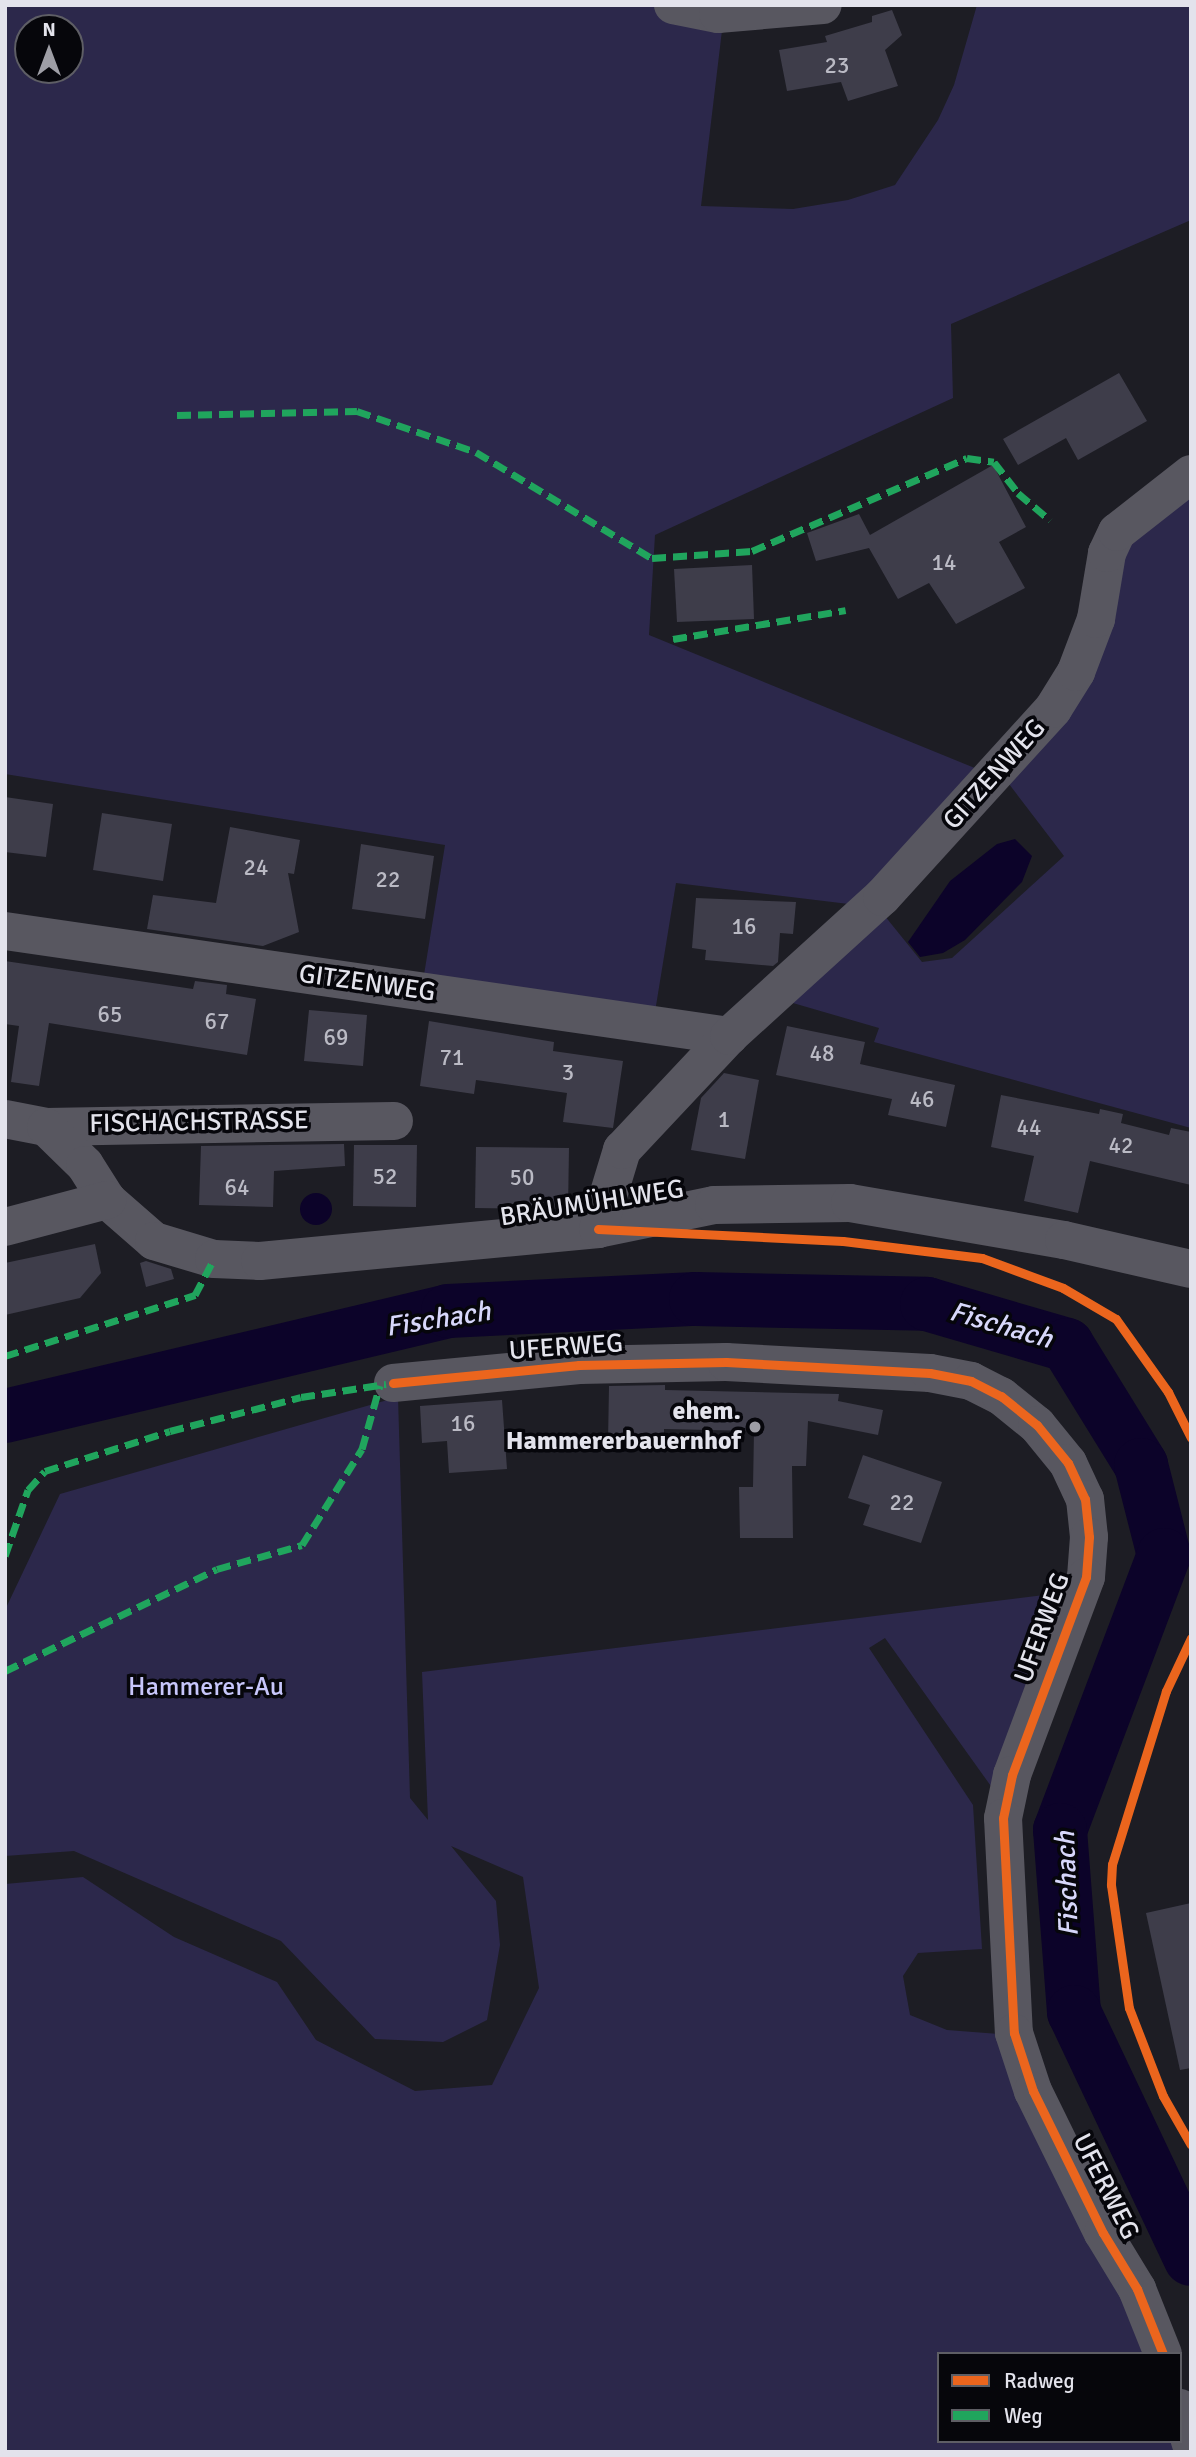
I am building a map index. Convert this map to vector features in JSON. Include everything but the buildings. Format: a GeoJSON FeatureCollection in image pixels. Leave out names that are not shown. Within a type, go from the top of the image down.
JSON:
{"type":"FeatureCollection","features":[{"type":"Feature","properties":{"kind":"street"},"geometry":{"type":"LineString","coordinates":[[673,5],[718,14],[823,5]]}},
{"type":"Feature","properties":{"kind":"street","name":"GITZENWEG"},"geometry":{"type":"LineString","coordinates":[[598,1229],[622,1150],[729,1036],[882,897],[1053,709],[1076,672],[1096,619],[1107,553],[1116,532],[1191,474]]}},
{"type":"Feature","properties":{"kind":"street","name":"GITZENWEG"},"geometry":{"type":"LineString","coordinates":[[5,931],[729,1036]]}},
{"type":"Feature","properties":{"kind":"street","name":"FISCHACHSTRASSE"},"geometry":{"type":"LineString","coordinates":[[5,1119],[46,1127],[394,1121]]}},
{"type":"Feature","properties":{"kind":"street","name":"BRÄUMÜHLWEG"},"geometry":{"type":"LineString","coordinates":[[46,1127],[85,1165],[107,1200],[153,1241],[214,1259],[260,1261],[598,1229],[714,1205],[850,1203],[1064,1240],[1191,1269]]}},
{"type":"Feature","properties":{"kind":"street"},"geometry":{"type":"LineString","coordinates":[[5,1227],[107,1200]]}},
{"type":"Feature","properties":{"kind":"street","name":"UFERWEG"},"geometry":{"type":"LineString","coordinates":[[393,1383],[606,1364],[726,1362],[930,1373],[971,1381],[1001,1396],[1037,1425],[1068,1463],[1085,1499],[1089,1537],[1086,1577],[1012,1775],[1003,1818],[1014,2034],[1033,2091],[1103,2233],[1137,2289],[1162,2352]]}},
{"type":"Feature","properties":{"kind":"street"},"geometry":{"type":"LineString","coordinates":[[1182,2415],[1191,2444]]}},
{"type":"Feature","properties":{"kind":"green space"},"geometry":{"type":"Polygon","coordinates":[[[5,5],[649,5],[723,22],[701,206],[793,209],[848,200],[895,185],[938,120],[954,85],[977,5],[1191,5],[1191,220],[951,324],[953,398],[655,535],[649,635],[987,773],[857,905],[676,883],[654,1018],[423,981],[445,845],[5,774],[5,5]]]}},
{"type":"Feature","properties":{"kind":"green space"},"geometry":{"type":"Polygon","coordinates":[[[1191,485],[1191,1128],[874,1042],[879,1028],[786,1001],[880,910],[922,962],[952,958],[1064,856],[1009,784],[1131,535],[1191,485]]]}},
{"type":"Feature","properties":{"kind":"green space","name":"Hammerer-Au"},"geometry":{"type":"Polygon","coordinates":[[[398,1397],[410,1798],[428,1820],[422,1672],[1076,1591],[998,1796],[885,1638],[869,1648],[973,1805],[982,1949],[918,1953],[903,1976],[910,2015],[947,2030],[999,2034],[1153,2352],[937,2352],[937,2443],[1181,2443],[1183,2452],[5,2452],[5,1884],[83,1877],[174,1937],[277,1982],[316,2040],[415,2091],[492,2085],[539,1988],[523,1877],[451,1846],[496,1901],[500,1945],[487,2020],[443,2042],[375,2039],[281,1941],[74,1851],[5,1856],[5,1610],[60,1494],[398,1397]]]}},
{"type":"Feature","properties":{"kind":"shaded area"},"geometry":{"type":"Polygon","coordinates":[[[1015,839],[1032,856],[1022,882],[965,940],[943,953],[920,957],[908,942],[950,881],[997,844],[1015,839]]]}},
{"type":"Feature","properties":{"kind":"shaded area"},"geometry":{"type":"Polygon","coordinates":[[[316,1193],[327,1198],[332,1209],[327,1220],[316,1225],[305,1220],[300,1209],[305,1198],[316,1193]]]}},
{"type":"Feature","properties":{"kind":"waterway","name":"Fischach"},"geometry":{"type":"LineString","coordinates":[[5,1416],[448,1311],[696,1299],[927,1304],[1067,1345],[1141,1465],[1164,1555],[1060,1830],[1074,2012],[1191,2259]]}},
{"type":"Feature","properties":{"kind":"marked path"},"geometry":{"type":"LineString","coordinates":[[177,415],[357,411],[476,452],[652,558],[752,551],[967,458],[994,462],[1018,493],[1050,520]]}},
{"type":"Feature","properties":{"kind":"marked path"},"geometry":{"type":"LineString","coordinates":[[673,639],[846,610]]}},
{"type":"Feature","properties":{"kind":"marked path"},"geometry":{"type":"LineString","coordinates":[[5,1356],[195,1295],[214,1259]]}},
{"type":"Feature","properties":{"kind":"marked path"},"geometry":{"type":"LineString","coordinates":[[5,1556],[28,1490],[45,1471],[170,1431],[301,1397],[386,1384]]}},
{"type":"Feature","properties":{"kind":"marked path"},"geometry":{"type":"LineString","coordinates":[[5,1671],[217,1569],[302,1545],[362,1449],[380,1385]]}},
{"type":"Feature","properties":{"kind":"cycle path"},"geometry":{"type":"LineString","coordinates":[[598,1229],[843,1241],[982,1258],[1063,1288],[1116,1319],[1168,1392],[1191,1438]]}},
{"type":"Feature","properties":{"kind":"cycle path"},"geometry":{"type":"LineString","coordinates":[[393,1383],[579,1365],[726,1362],[930,1373],[971,1381],[1001,1396],[1037,1425],[1068,1463],[1085,1499],[1089,1537],[1086,1577],[1012,1775],[1003,1818],[1014,2033],[1033,2091],[1103,2233],[1137,2289],[1162,2352]]}},
{"type":"Feature","properties":{"kind":"cycle path"},"geometry":{"type":"LineString","coordinates":[[1191,1638],[1166,1691],[1112,1864],[1111,1885],[1129,2008],[1163,2096],[1191,2145]]}},
{"type":"Feature","properties":{"kind":"place","name":"ehem. Hammererbauernhof"},"geometry":{"type":"Point","coordinates":[755,1427]}}]}
